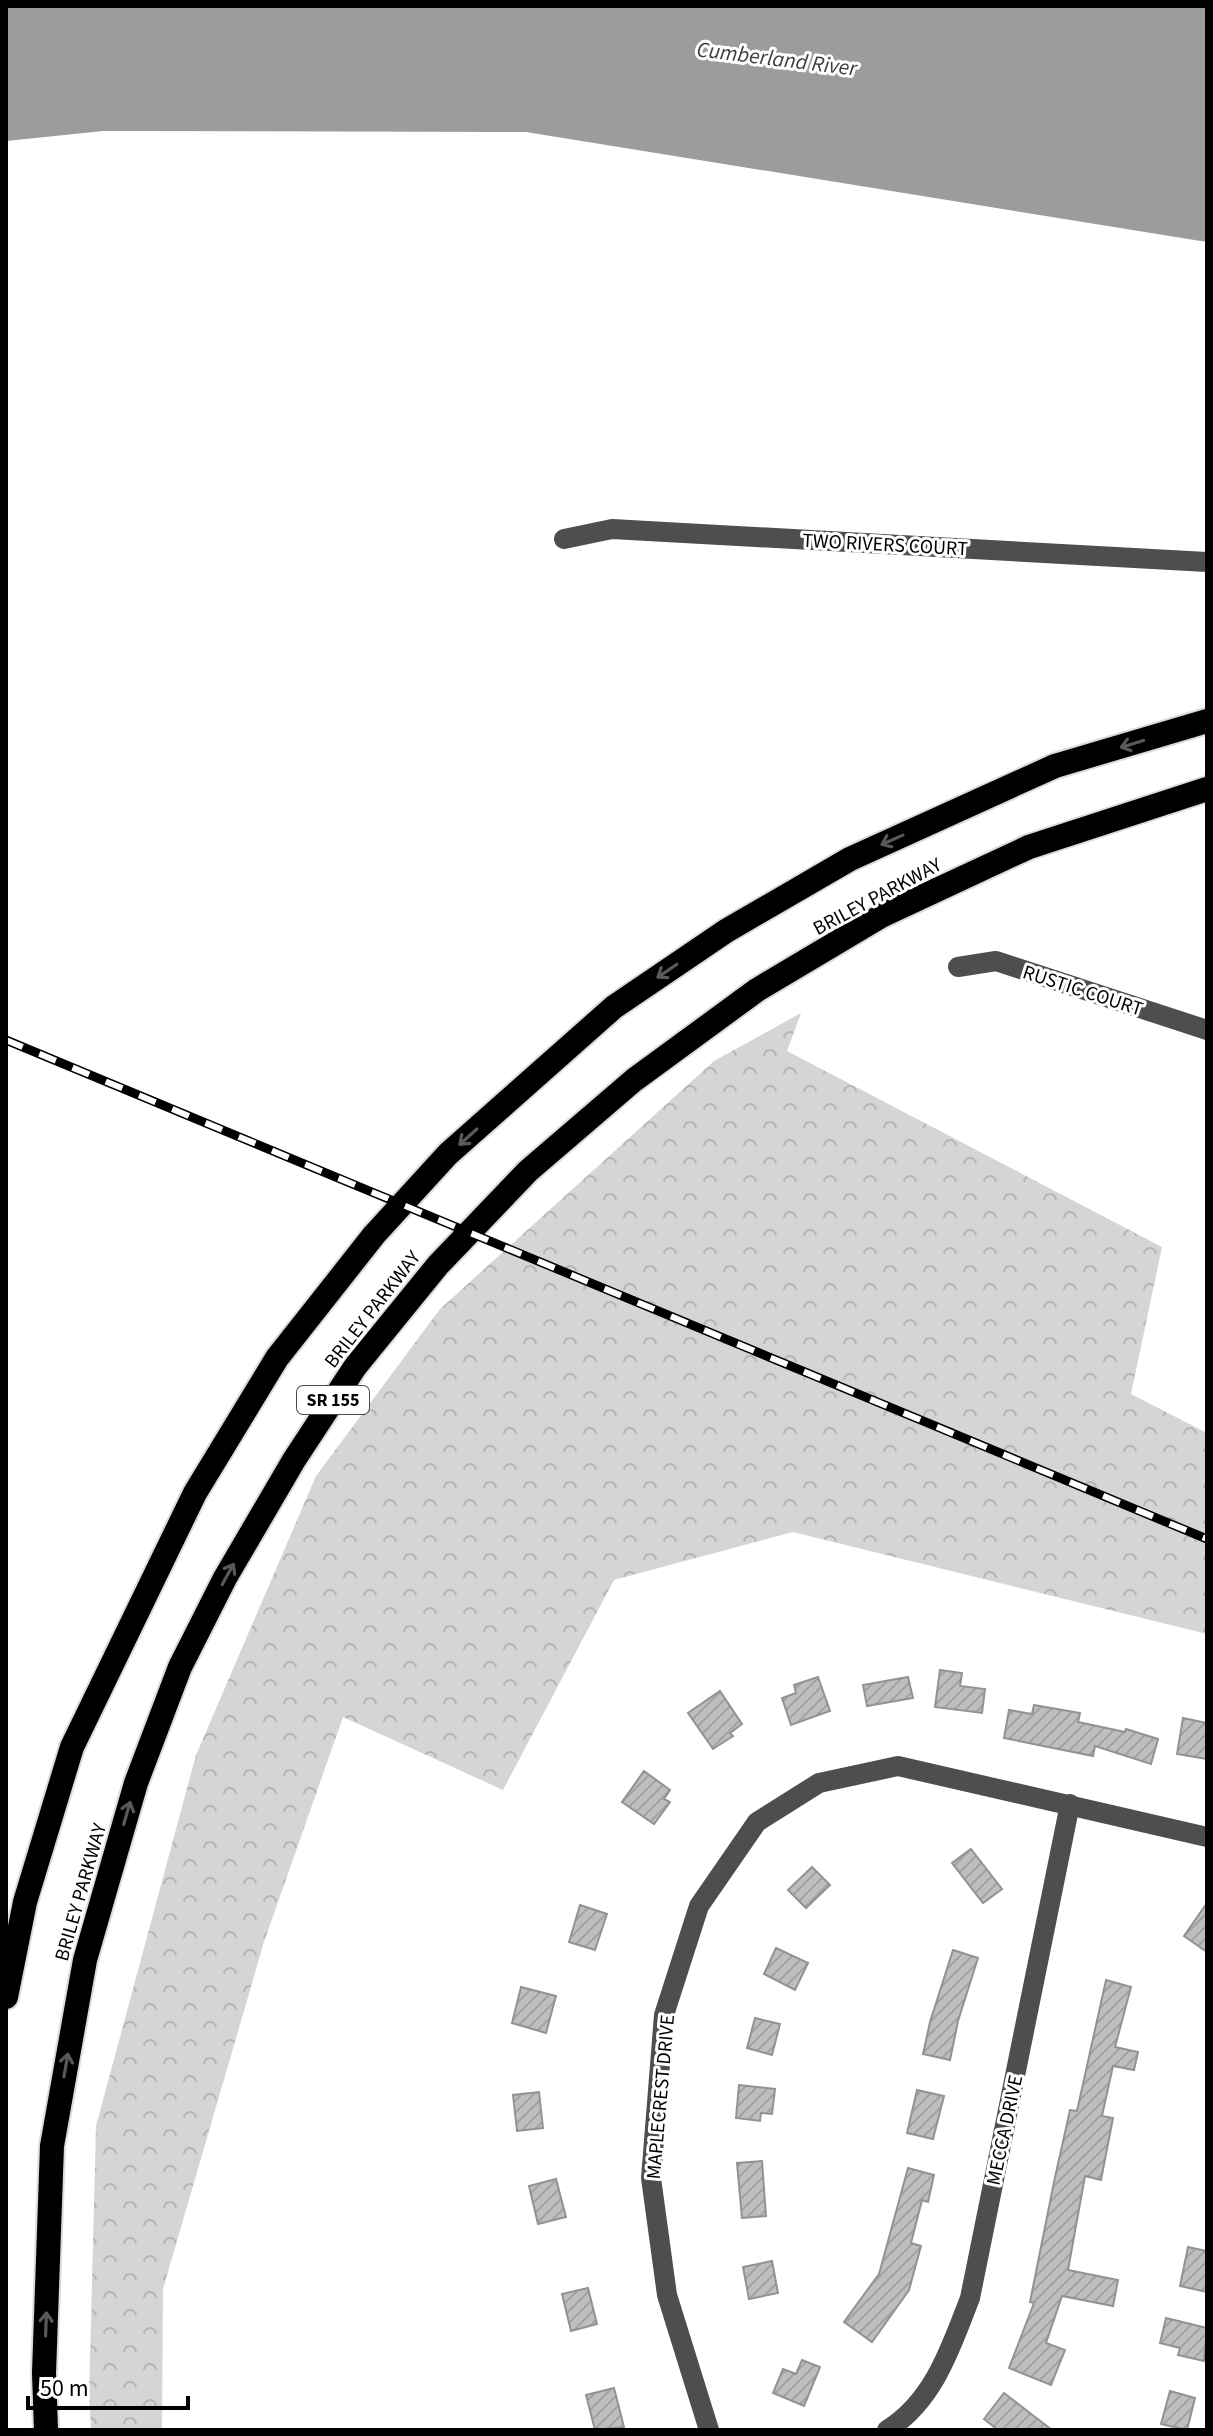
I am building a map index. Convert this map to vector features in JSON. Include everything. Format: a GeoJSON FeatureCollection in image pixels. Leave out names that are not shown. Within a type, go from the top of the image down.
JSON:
{"type":"FeatureCollection","features":[{"type":"Feature","properties":{"kind":"highway","name":"BRILEY PARKWAY"},"geometry":{"type":"LineString","coordinates":[[6,1997],[25,1902],[72,1747],[195,1493],[277,1358],[374,1235],[448,1154],[614,1007],[726,931],[850,859],[1055,766],[1207,721]]}},
{"type":"Feature","properties":{"kind":"highway","name":"BRILEY PARKWAY"},"geometry":{"type":"LineString","coordinates":[[46,2430],[44,2373],[52,2146],[85,1960],[132,1798],[180,1667],[225,1578],[294,1460],[355,1367],[438,1265],[528,1171],[634,1080],[757,990],[883,915],[1029,847],[1207,789]]}},
{"type":"Feature","properties":{"kind":"street","name":"TWO RIVERS COURT"},"geometry":{"type":"LineString","coordinates":[[564,539],[612,529],[1207,562]]}},
{"type":"Feature","properties":{"kind":"street","name":"RUSTIC COURT"},"geometry":{"type":"LineString","coordinates":[[958,967],[996,961],[1207,1030]]}},
{"type":"Feature","properties":{"kind":"street","name":"MAPLECREST DRIVE"},"geometry":{"type":"LineString","coordinates":[[709,2430],[667,2295],[651,2178],[664,2015],[699,1906],[757,1822],[819,1783],[898,1766],[1207,1837]]}},
{"type":"Feature","properties":{"kind":"street","name":"MECCA DRIVE"},"geometry":{"type":"LineString","coordinates":[[887,2430],[905,2419],[941,2371],[970,2298],[1070,1804]]}},
{"type":"Feature","properties":{"kind":"green space"},"geometry":{"type":"Polygon","coordinates":[[[801,1013],[787,1051],[1162,1247],[1131,1394],[1207,1433],[1207,1634],[793,1532],[614,1580],[503,1790],[343,1717],[264,1942],[163,2289],[162,2430],[91,2430],[89,2398],[96,2126],[196,1755],[316,1476],[440,1309],[714,1061],[801,1013]]]}},
{"type":"Feature","properties":{"kind":"water","name":"Cumberland River"},"geometry":{"type":"Polygon","coordinates":[[[6,6],[1207,6],[1207,242],[526,132],[103,131],[6,141],[6,6]]]}},
{"type":"Feature","properties":{"kind":"building"},"geometry":{"type":"Polygon","coordinates":[[[940,1670],[962,1673],[960,1686],[985,1689],[982,1713],[935,1707],[940,1670]]]}},
{"type":"Feature","properties":{"kind":"building"},"geometry":{"type":"Polygon","coordinates":[[[818,1677],[830,1711],[791,1725],[782,1698],[796,1693],[794,1685],[818,1677]]]}},
{"type":"Feature","properties":{"kind":"building"},"geometry":{"type":"Polygon","coordinates":[[[908,1677],[913,1698],[867,1706],[863,1685],[908,1677]]]}},
{"type":"Feature","properties":{"kind":"building"},"geometry":{"type":"Polygon","coordinates":[[[720,1691],[742,1724],[730,1733],[733,1736],[713,1749],[688,1713],[720,1691]]]}},
{"type":"Feature","properties":{"kind":"building"},"geometry":{"type":"Polygon","coordinates":[[[1034,1705],[1080,1713],[1078,1722],[1125,1732],[1126,1729],[1158,1739],[1151,1764],[1095,1746],[1093,1756],[1004,1738],[1009,1710],[1032,1714],[1034,1705]]]}},
{"type":"Feature","properties":{"kind":"building"},"geometry":{"type":"Polygon","coordinates":[[[1183,1718],[1207,1723],[1207,1759],[1177,1754],[1183,1718]]]}},
{"type":"Feature","properties":{"kind":"building"},"geometry":{"type":"Polygon","coordinates":[[[644,1771],[670,1790],[664,1799],[670,1802],[654,1824],[622,1802],[644,1771]]]}},
{"type":"Feature","properties":{"kind":"building"},"geometry":{"type":"Polygon","coordinates":[[[971,1849],[1002,1889],[983,1903],[952,1863],[971,1849]]]}},
{"type":"Feature","properties":{"kind":"building"},"geometry":{"type":"Polygon","coordinates":[[[812,1867],[830,1885],[806,1908],[788,1890],[812,1867]]]}},
{"type":"Feature","properties":{"kind":"building"},"geometry":{"type":"Polygon","coordinates":[[[1207,1903],[1207,1952],[1184,1936],[1207,1903]]]}},
{"type":"Feature","properties":{"kind":"building"},"geometry":{"type":"Polygon","coordinates":[[[580,1905],[607,1914],[595,1950],[569,1942],[580,1905]]]}},
{"type":"Feature","properties":{"kind":"building"},"geometry":{"type":"Polygon","coordinates":[[[776,1948],[808,1963],[795,1990],[764,1974],[776,1948]]]}},
{"type":"Feature","properties":{"kind":"building"},"geometry":{"type":"Polygon","coordinates":[[[953,1950],[978,1958],[958,2021],[950,2060],[923,2054],[953,1950]]]}},
{"type":"Feature","properties":{"kind":"building"},"geometry":{"type":"Polygon","coordinates":[[[1106,1980],[1131,1987],[1115,2047],[1138,2052],[1134,2070],[1113,2066],[1102,2116],[1113,2118],[1101,2180],[1085,2176],[1068,2270],[1118,2280],[1113,2306],[1062,2296],[1046,2343],[1065,2350],[1051,2385],[1009,2368],[1034,2303],[1030,2302],[1070,2110],[1077,2111],[1106,1980]]]}},
{"type":"Feature","properties":{"kind":"building"},"geometry":{"type":"Polygon","coordinates":[[[521,1987],[556,1996],[546,2033],[512,2023],[521,1987]]]}},
{"type":"Feature","properties":{"kind":"building"},"geometry":{"type":"Polygon","coordinates":[[[755,2018],[780,2024],[772,2055],[747,2048],[755,2018]]]}},
{"type":"Feature","properties":{"kind":"building"},"geometry":{"type":"Polygon","coordinates":[[[739,2085],[775,2089],[772,2114],[761,2113],[760,2121],[736,2118],[739,2085]]]}},
{"type":"Feature","properties":{"kind":"building"},"geometry":{"type":"Polygon","coordinates":[[[917,2090],[944,2096],[933,2139],[907,2133],[917,2090]]]}},
{"type":"Feature","properties":{"kind":"building"},"geometry":{"type":"Polygon","coordinates":[[[539,2092],[543,2128],[517,2131],[513,2095],[539,2092]]]}},
{"type":"Feature","properties":{"kind":"building"},"geometry":{"type":"Polygon","coordinates":[[[762,2161],[766,2216],[742,2218],[737,2163],[762,2161]]]}},
{"type":"Feature","properties":{"kind":"building"},"geometry":{"type":"Polygon","coordinates":[[[908,2168],[934,2175],[928,2202],[922,2200],[911,2243],[921,2246],[909,2290],[872,2342],[844,2322],[879,2274],[908,2168]]]}},
{"type":"Feature","properties":{"kind":"building"},"geometry":{"type":"Polygon","coordinates":[[[556,2179],[566,2217],[538,2224],[529,2186],[556,2179]]]}},
{"type":"Feature","properties":{"kind":"building"},"geometry":{"type":"Polygon","coordinates":[[[1188,2247],[1207,2251],[1207,2292],[1180,2286],[1188,2247]]]}},
{"type":"Feature","properties":{"kind":"building"},"geometry":{"type":"Polygon","coordinates":[[[772,2261],[778,2293],[749,2299],[743,2267],[772,2261]]]}},
{"type":"Feature","properties":{"kind":"building"},"geometry":{"type":"Polygon","coordinates":[[[588,2288],[597,2324],[571,2331],[562,2294],[588,2288]]]}},
{"type":"Feature","properties":{"kind":"building"},"geometry":{"type":"Polygon","coordinates":[[[1166,2318],[1207,2328],[1204,2361],[1178,2355],[1180,2348],[1160,2343],[1166,2318]]]}},
{"type":"Feature","properties":{"kind":"building"},"geometry":{"type":"Polygon","coordinates":[[[802,2360],[820,2367],[804,2406],[773,2393],[783,2369],[796,2374],[802,2360]]]}},
{"type":"Feature","properties":{"kind":"building"},"geometry":{"type":"Polygon","coordinates":[[[614,2388],[624,2427],[595,2430],[586,2395],[614,2388]]]}},
{"type":"Feature","properties":{"kind":"building"},"geometry":{"type":"Polygon","coordinates":[[[1170,2391],[1195,2398],[1187,2430],[1161,2424],[1170,2391]]]}},
{"type":"Feature","properties":{"kind":"building"},"geometry":{"type":"Polygon","coordinates":[[[1004,2393],[1052,2430],[998,2430],[984,2419],[1004,2393]]]}},
{"type":"Feature","properties":{"kind":"railway"},"geometry":{"type":"LineString","coordinates":[[6,1040],[1207,1539]]}}]}
